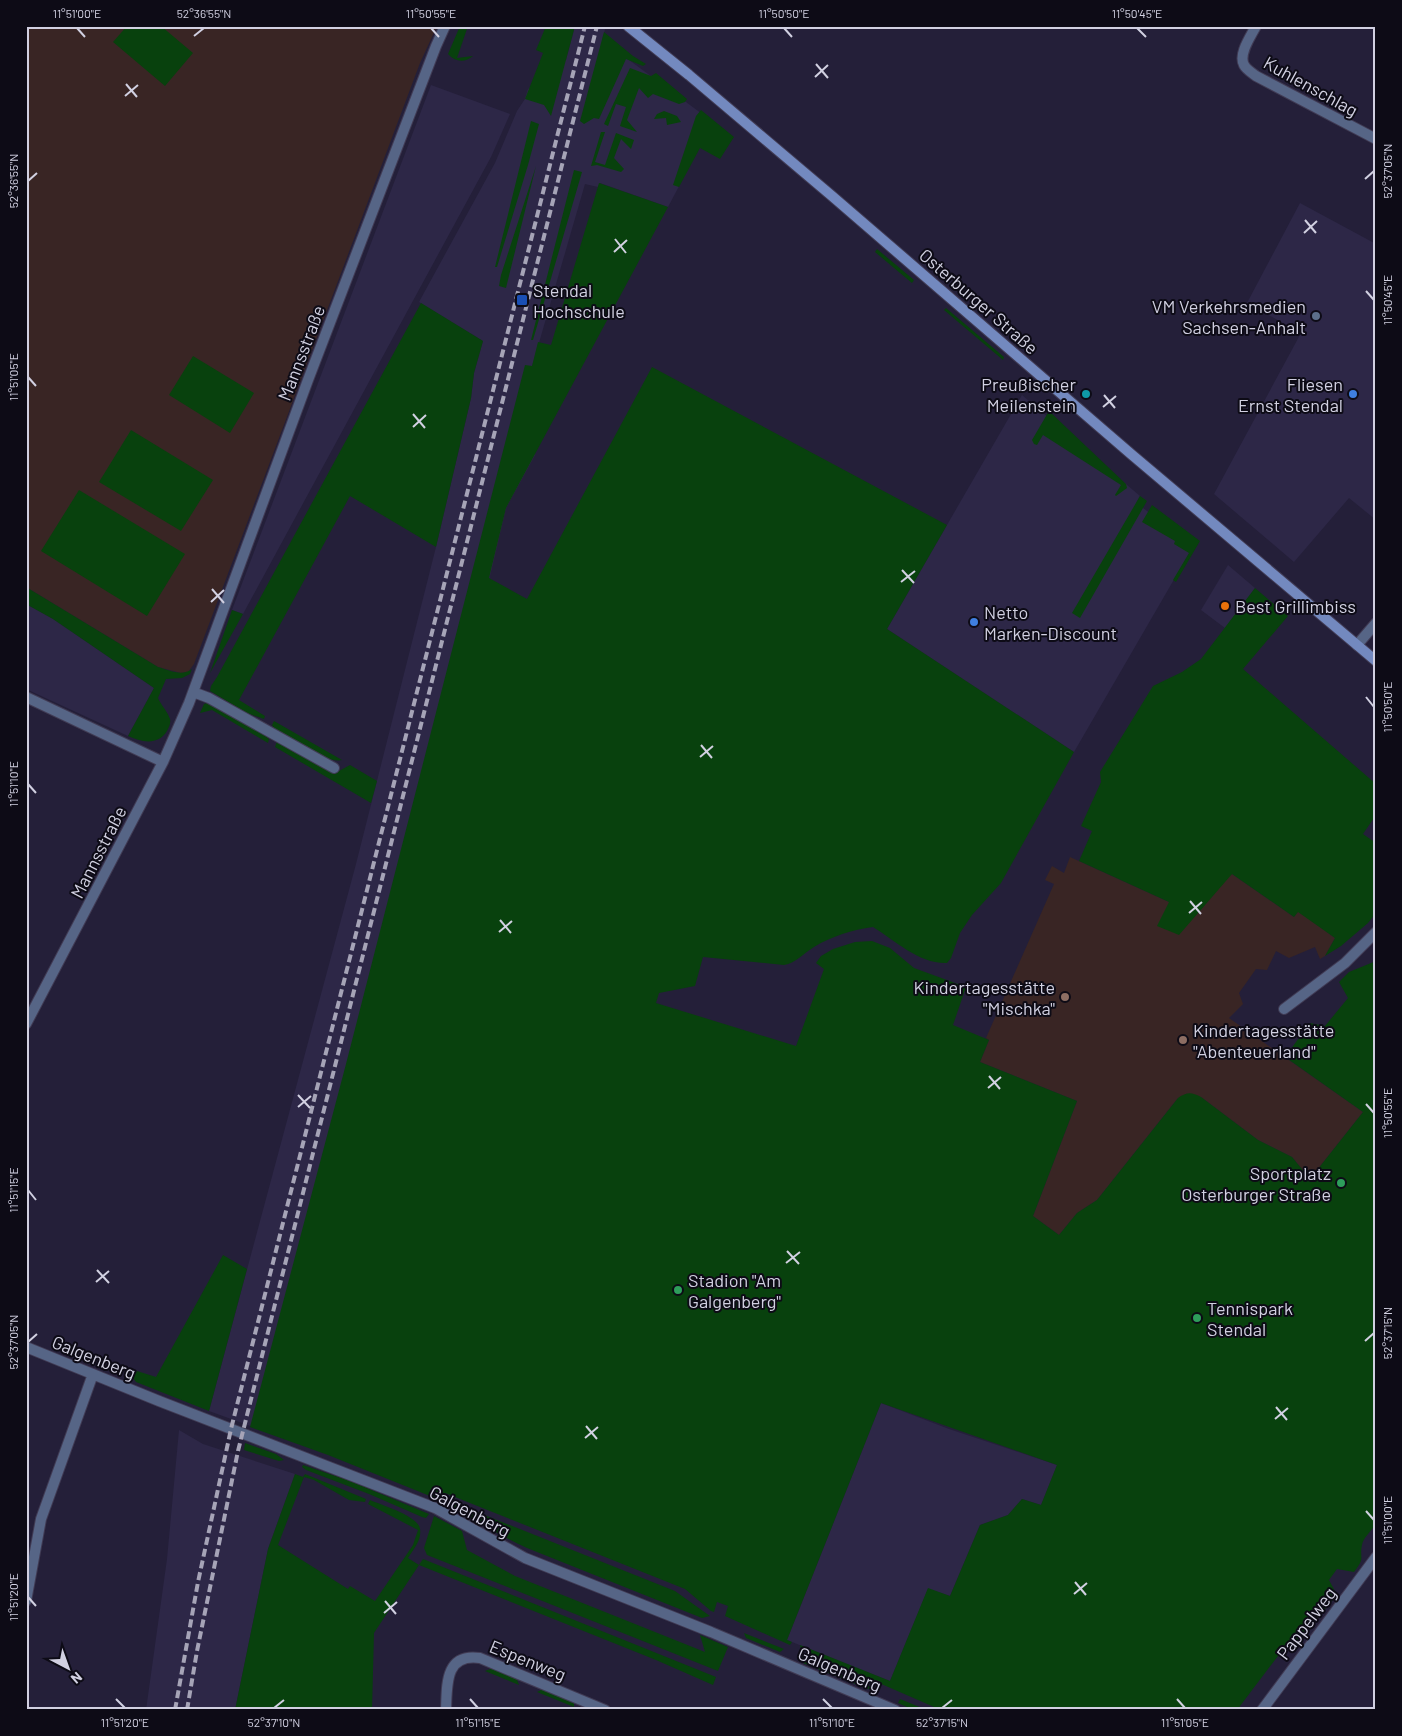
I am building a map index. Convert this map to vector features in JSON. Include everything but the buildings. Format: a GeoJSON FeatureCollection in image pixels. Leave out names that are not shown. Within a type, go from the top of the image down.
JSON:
{"type":"FeatureCollection","features":[{"type":"Feature","properties":{"kind":"street","name":"Mannsstraße"},"geometry":{"type":"LineString","coordinates":[[26,1024],[162,762],[193,692],[308,380],[444,26]]}},
{"type":"Feature","properties":{"kind":"street","name":"Osterburger Straße"},"geometry":{"type":"LineString","coordinates":[[628,26],[832,196],[1131,454],[1376,661]]}},
{"type":"Feature","properties":{"kind":"street","name":"Kuhlenschlag"},"geometry":{"type":"LineString","coordinates":[[1256,26],[1246,45],[1242,59],[1244,66],[1256,76],[1376,139]]}},
{"type":"Feature","properties":{"kind":"street"},"geometry":{"type":"LineString","coordinates":[[1357,645],[1376,623]]}},
{"type":"Feature","properties":{"kind":"street"},"geometry":{"type":"LineString","coordinates":[[193,692],[209,698],[334,768]]}},
{"type":"Feature","properties":{"kind":"street"},"geometry":{"type":"LineString","coordinates":[[26,697],[162,762]]}},
{"type":"Feature","properties":{"kind":"street"},"geometry":{"type":"LineString","coordinates":[[1284,1009],[1345,963],[1376,932]]}},
{"type":"Feature","properties":{"kind":"street","name":"Galgenberg"},"geometry":{"type":"LineString","coordinates":[[26,1347],[193,1415],[435,1508],[525,1558],[711,1632],[896,1710]]}},
{"type":"Feature","properties":{"kind":"street"},"geometry":{"type":"LineString","coordinates":[[26,1601],[41,1519],[92,1374]]}},
{"type":"Feature","properties":{"kind":"street","name":"Pappelweg"},"geometry":{"type":"LineString","coordinates":[[1262,1710],[1376,1557]]}},
{"type":"Feature","properties":{"kind":"street","name":"Espenweg"},"geometry":{"type":"LineString","coordinates":[[446,1710],[446,1685],[449,1674],[457,1663],[471,1656],[480,1658],[605,1710]]}},
{"type":"Feature","properties":{"kind":"shaded area"},"geometry":{"type":"Polygon","coordinates":[[[26,26],[437,26],[420,63],[194,664],[188,672],[181,673],[158,667],[26,587],[26,26]]]}},
{"type":"Feature","properties":{"kind":"shaded area"},"geometry":{"type":"Polygon","coordinates":[[[575,26],[606,26],[602,40],[713,122],[668,207],[600,183],[598,187],[585,184],[532,367],[535,455],[506,508],[286,1439],[209,1411],[356,864],[436,547],[471,398],[474,373],[483,341],[419,302],[495,163],[528,89],[566,60],[575,26]]]}},
{"type":"Feature","properties":{"kind":"shaded area"},"geometry":{"type":"Polygon","coordinates":[[[431,85],[510,114],[491,157],[243,614],[232,610],[431,85]]]}},
{"type":"Feature","properties":{"kind":"shaded area"},"geometry":{"type":"Polygon","coordinates":[[[1300,203],[1376,244],[1376,520],[1349,498],[1294,562],[1214,494],[1301,333],[1247,303],[1300,203]]]}},
{"type":"Feature","properties":{"kind":"shaded area"},"geometry":{"type":"Polygon","coordinates":[[[1022,395],[1140,496],[1136,503],[1194,545],[1074,752],[887,629],[1022,395]]]}},
{"type":"Feature","properties":{"kind":"shaded area"},"geometry":{"type":"Polygon","coordinates":[[[1228,565],[1255,588],[1225,628],[1201,610],[1228,565]]]}},
{"type":"Feature","properties":{"kind":"shaded area"},"geometry":{"type":"Polygon","coordinates":[[[26,604],[53,619],[154,688],[128,736],[26,689],[26,604]]]}},
{"type":"Feature","properties":{"kind":"shaded area","name":"Kindertagesstätte \"Abenteuerland\""},"geometry":{"type":"Polygon","coordinates":[[[1070,857],[1169,902],[1232,874],[1294,917],[1298,911],[1335,938],[1325,956],[1320,959],[1315,947],[1289,958],[1276,951],[1267,970],[1256,969],[1239,993],[1243,1004],[1229,1018],[1363,1112],[1310,1179],[1292,1157],[1258,1140],[1201,1097],[1178,1098],[1097,1200],[1077,1213],[1059,1235],[1033,1216],[1077,1101],[980,1062],[989,1040],[986,1038],[1054,884],[1045,880],[1052,866],[1064,873],[1070,857]]]}},
{"type":"Feature","properties":{"kind":"shaded area"},"geometry":{"type":"Polygon","coordinates":[[[881,1403],[949,1429],[1057,1465],[1041,1505],[1022,1499],[1008,1515],[980,1525],[950,1596],[928,1589],[890,1681],[787,1640],[881,1403]]]}},
{"type":"Feature","properties":{"kind":"shaded area"},"geometry":{"type":"Polygon","coordinates":[[[179,1430],[203,1444],[295,1474],[268,1549],[235,1710],[146,1710],[167,1559],[179,1430]]]}},
{"type":"Feature","properties":{"kind":"green space"},"geometry":{"type":"Polygon","coordinates":[[[127,26],[161,26],[193,53],[165,86],[113,42],[127,26]]]}},
{"type":"Feature","properties":{"kind":"green space"},"geometry":{"type":"Polygon","coordinates":[[[460,26],[468,26],[457,58],[473,56],[463,61],[454,59],[448,54],[460,26]]]}},
{"type":"Feature","properties":{"kind":"green space"},"geometry":{"type":"Polygon","coordinates":[[[546,26],[575,26],[551,116],[544,105],[525,99],[543,53],[536,50],[546,26]]]}},
{"type":"Feature","properties":{"kind":"green space"},"geometry":{"type":"Polygon","coordinates":[[[604,32],[633,56],[646,64],[643,66],[626,59],[599,119],[594,118],[584,124],[580,121],[604,32]]]}},
{"type":"Feature","properties":{"kind":"green space"},"geometry":{"type":"Polygon","coordinates":[[[630,68],[651,76],[656,73],[687,99],[679,104],[653,94],[648,98],[639,88],[627,120],[637,132],[620,126],[626,107],[616,104],[608,126],[604,124],[630,68]]]}},
{"type":"Feature","properties":{"kind":"green space"},"geometry":{"type":"Polygon","coordinates":[[[701,110],[734,137],[720,159],[700,148],[679,187],[673,185],[696,116],[701,110]]]}},
{"type":"Feature","properties":{"kind":"green space"},"geometry":{"type":"Polygon","coordinates":[[[664,111],[677,116],[681,122],[667,125],[666,118],[654,119],[657,114],[664,111]]]}},
{"type":"Feature","properties":{"kind":"green space"},"geometry":{"type":"Polygon","coordinates":[[[531,121],[539,124],[497,267],[495,267],[531,121]]]}},
{"type":"Feature","properties":{"kind":"green space"},"geometry":{"type":"Polygon","coordinates":[[[601,132],[605,132],[595,162],[605,165],[616,133],[634,140],[631,149],[621,139],[614,158],[624,169],[621,172],[597,165],[591,166],[601,132]]]}},
{"type":"Feature","properties":{"kind":"green space"},"geometry":{"type":"Polygon","coordinates":[[[536,166],[506,288],[499,286],[501,275],[536,166]]]}},
{"type":"Feature","properties":{"kind":"green space"},"geometry":{"type":"Polygon","coordinates":[[[574,170],[582,172],[533,340],[531,340],[574,170]]]}},
{"type":"Feature","properties":{"kind":"green space"},"geometry":{"type":"Polygon","coordinates":[[[599,183],[668,207],[506,508],[489,578],[527,599],[652,367],[947,525],[887,629],[1074,752],[1001,883],[972,915],[960,933],[951,958],[947,963],[927,960],[917,956],[873,927],[835,937],[784,965],[703,957],[695,986],[659,993],[656,1003],[796,1046],[824,969],[816,963],[821,956],[833,949],[855,942],[872,941],[890,948],[914,968],[966,987],[953,1025],[989,1040],[980,1062],[1077,1101],[1033,1216],[1059,1235],[1077,1213],[1097,1200],[1178,1098],[1187,1094],[1201,1097],[1258,1140],[1292,1157],[1310,1179],[1363,1112],[1285,1057],[1310,1023],[1325,1026],[1348,998],[1339,982],[1349,972],[1376,961],[1376,1524],[1363,1542],[1361,1561],[1358,1567],[1354,1572],[1337,1569],[1329,1580],[1337,1595],[1300,1638],[1281,1652],[1237,1710],[941,1710],[801,1649],[800,1645],[890,1681],[928,1588],[950,1596],[980,1525],[1008,1515],[1022,1499],[1041,1505],[1057,1465],[881,1403],[787,1640],[792,1642],[790,1645],[725,1616],[728,1606],[717,1602],[714,1612],[711,1611],[685,1589],[445,1493],[435,1498],[328,1455],[250,1427],[346,1064],[525,365],[532,366],[538,342],[551,345],[599,183]]]}},
{"type":"Feature","properties":{"kind":"green space"},"geometry":{"type":"Polygon","coordinates":[[[877,249],[914,280],[912,283],[875,252],[877,249]]]}},
{"type":"Feature","properties":{"kind":"green space"},"geometry":{"type":"Polygon","coordinates":[[[421,303],[483,341],[474,373],[471,398],[436,547],[350,496],[239,700],[265,716],[264,719],[247,713],[210,691],[211,686],[421,303]]]}},
{"type":"Feature","properties":{"kind":"green space"},"geometry":{"type":"Polygon","coordinates":[[[946,308],[1004,357],[1003,360],[944,310],[946,308]]]}},
{"type":"Feature","properties":{"kind":"green space"},"geometry":{"type":"Polygon","coordinates":[[[193,356],[254,393],[230,433],[169,395],[193,356]]]}},
{"type":"Feature","properties":{"kind":"green space"},"geometry":{"type":"Polygon","coordinates":[[[1049,411],[1126,484],[1127,488],[1116,496],[1121,485],[1043,435],[1037,445],[1034,444],[1032,440],[1049,411]]]}},
{"type":"Feature","properties":{"kind":"green space"},"geometry":{"type":"Polygon","coordinates":[[[131,430],[213,480],[181,531],[99,482],[131,430]]]}},
{"type":"Feature","properties":{"kind":"green space"},"geometry":{"type":"Polygon","coordinates":[[[79,490],[185,554],[147,616],[41,551],[79,490]]]}},
{"type":"Feature","properties":{"kind":"green space"},"geometry":{"type":"Polygon","coordinates":[[[1140,496],[1147,501],[1080,618],[1072,613],[1140,496]]]}},
{"type":"Feature","properties":{"kind":"green space"},"geometry":{"type":"Polygon","coordinates":[[[1152,505],[1200,541],[1176,582],[1173,580],[1189,553],[1174,544],[1175,541],[1142,522],[1152,505]]]}},
{"type":"Feature","properties":{"kind":"green space"},"geometry":{"type":"Polygon","coordinates":[[[26,587],[158,667],[180,673],[192,669],[190,674],[182,678],[166,679],[158,698],[170,720],[167,731],[163,736],[154,741],[144,741],[128,736],[154,688],[53,619],[26,604],[26,587]]]}},
{"type":"Feature","properties":{"kind":"green space"},"geometry":{"type":"Polygon","coordinates":[[[1255,588],[1288,616],[1243,669],[1376,784],[1376,815],[1363,834],[1376,843],[1376,913],[1368,923],[1341,946],[1325,956],[1335,938],[1298,912],[1294,917],[1232,874],[1179,935],[1157,926],[1169,902],[1079,861],[1092,831],[1081,826],[1101,782],[1100,772],[1153,686],[1182,672],[1201,659],[1255,588]]]}},
{"type":"Feature","properties":{"kind":"green space"},"geometry":{"type":"Polygon","coordinates":[[[232,610],[243,614],[210,673],[232,610]]]}},
{"type":"Feature","properties":{"kind":"green space"},"geometry":{"type":"Polygon","coordinates":[[[207,703],[259,731],[269,739],[268,743],[212,710],[200,713],[204,704],[207,703]]]}},
{"type":"Feature","properties":{"kind":"green space"},"geometry":{"type":"Polygon","coordinates":[[[274,721],[342,760],[318,755],[300,745],[276,731],[272,725],[274,721]]]}},
{"type":"Feature","properties":{"kind":"green space"},"geometry":{"type":"Polygon","coordinates":[[[277,741],[332,771],[339,771],[350,765],[377,781],[371,803],[275,747],[277,741]]]}},
{"type":"Feature","properties":{"kind":"green space"},"geometry":{"type":"Polygon","coordinates":[[[223,1255],[247,1269],[209,1411],[136,1382],[133,1378],[137,1371],[156,1377],[223,1255]]]}},
{"type":"Feature","properties":{"kind":"green space"},"geometry":{"type":"Polygon","coordinates":[[[245,1443],[276,1454],[284,1460],[279,1461],[244,1450],[245,1443]]]}},
{"type":"Feature","properties":{"kind":"green space"},"geometry":{"type":"Polygon","coordinates":[[[303,1465],[350,1481],[429,1514],[426,1518],[422,1517],[306,1470],[302,1467],[303,1465]]]}},
{"type":"Feature","properties":{"kind":"green space"},"geometry":{"type":"Polygon","coordinates":[[[295,1474],[303,1477],[305,1474],[366,1499],[365,1502],[349,1500],[314,1480],[304,1477],[278,1545],[348,1589],[350,1586],[375,1601],[413,1545],[418,1530],[368,1504],[370,1500],[407,1515],[418,1524],[420,1529],[418,1541],[408,1558],[419,1565],[374,1633],[372,1710],[235,1710],[268,1549],[295,1474]]]}},
{"type":"Feature","properties":{"kind":"green space"},"geometry":{"type":"Polygon","coordinates":[[[447,1500],[675,1591],[710,1616],[702,1618],[527,1548],[442,1503],[447,1500]]]}},
{"type":"Feature","properties":{"kind":"green space"},"geometry":{"type":"Polygon","coordinates":[[[434,1516],[462,1531],[467,1550],[515,1576],[705,1652],[700,1635],[728,1647],[718,1671],[427,1555],[424,1548],[434,1516]]]}},
{"type":"Feature","properties":{"kind":"green space"},"geometry":{"type":"Polygon","coordinates":[[[423,1559],[716,1677],[713,1685],[656,1660],[419,1565],[423,1559]]]}},
{"type":"Feature","properties":{"kind":"green space"},"geometry":{"type":"Polygon","coordinates":[[[744,1633],[784,1649],[780,1652],[746,1638],[744,1633]]]}},
{"type":"Feature","properties":{"kind":"green space"},"geometry":{"type":"Polygon","coordinates":[[[799,1656],[871,1687],[868,1689],[803,1663],[799,1656]]]}},
{"type":"Feature","properties":{"kind":"green space"},"geometry":{"type":"Polygon","coordinates":[[[493,1668],[516,1677],[519,1685],[485,1671],[493,1668]]]}},
{"type":"Feature","properties":{"kind":"green space"},"geometry":{"type":"Polygon","coordinates":[[[545,1688],[574,1700],[574,1707],[537,1692],[545,1688]]]}},
{"type":"Feature","properties":{"kind":"green space"},"geometry":{"type":"Polygon","coordinates":[[[900,1699],[927,1710],[914,1710],[898,1703],[900,1699]]]}},
{"type":"Feature","properties":{"kind":"railway"},"geometry":{"type":"LineString","coordinates":[[175,1710],[198,1582],[231,1429],[585,26]]}},
{"type":"Feature","properties":{"kind":"railway"},"geometry":{"type":"LineString","coordinates":[[187,1710],[197,1651],[238,1451],[597,26]]}},
{"type":"Feature","properties":{"kind":"place","name":"Stendal Hochschule"},"geometry":{"type":"Point","coordinates":[522,300]}},
{"type":"Feature","properties":{"kind":"place","name":"VM Verkehrsmedien Sachsen-Anhalt"},"geometry":{"type":"Point","coordinates":[1316,316]}},
{"type":"Feature","properties":{"kind":"place","name":"Preußischer Meilenstein"},"geometry":{"type":"Point","coordinates":[1086,394]}},
{"type":"Feature","properties":{"kind":"place","name":"Fliesen Ernst Stendal"},"geometry":{"type":"Point","coordinates":[1353,394]}},
{"type":"Feature","properties":{"kind":"place","name":"Best Grillimbiss"},"geometry":{"type":"Point","coordinates":[1225,606]}},
{"type":"Feature","properties":{"kind":"place","name":"Netto Marken-Discount"},"geometry":{"type":"Point","coordinates":[974,622]}},
{"type":"Feature","properties":{"kind":"place","name":"Kindertagesstätte \"Mischka\""},"geometry":{"type":"Point","coordinates":[1065,997]}},
{"type":"Feature","properties":{"kind":"place","name":"Kindertagesstätte \"Abenteuerland\""},"geometry":{"type":"Point","coordinates":[1183,1040]}},
{"type":"Feature","properties":{"kind":"place","name":"Sportplatz Osterburger Straße"},"geometry":{"type":"Point","coordinates":[1341,1183]}},
{"type":"Feature","properties":{"kind":"place","name":"Stadion \"Am Galgenberg\""},"geometry":{"type":"Point","coordinates":[678,1290]}},
{"type":"Feature","properties":{"kind":"place","name":"Tennispark Stendal"},"geometry":{"type":"Point","coordinates":[1197,1318]}}]}
